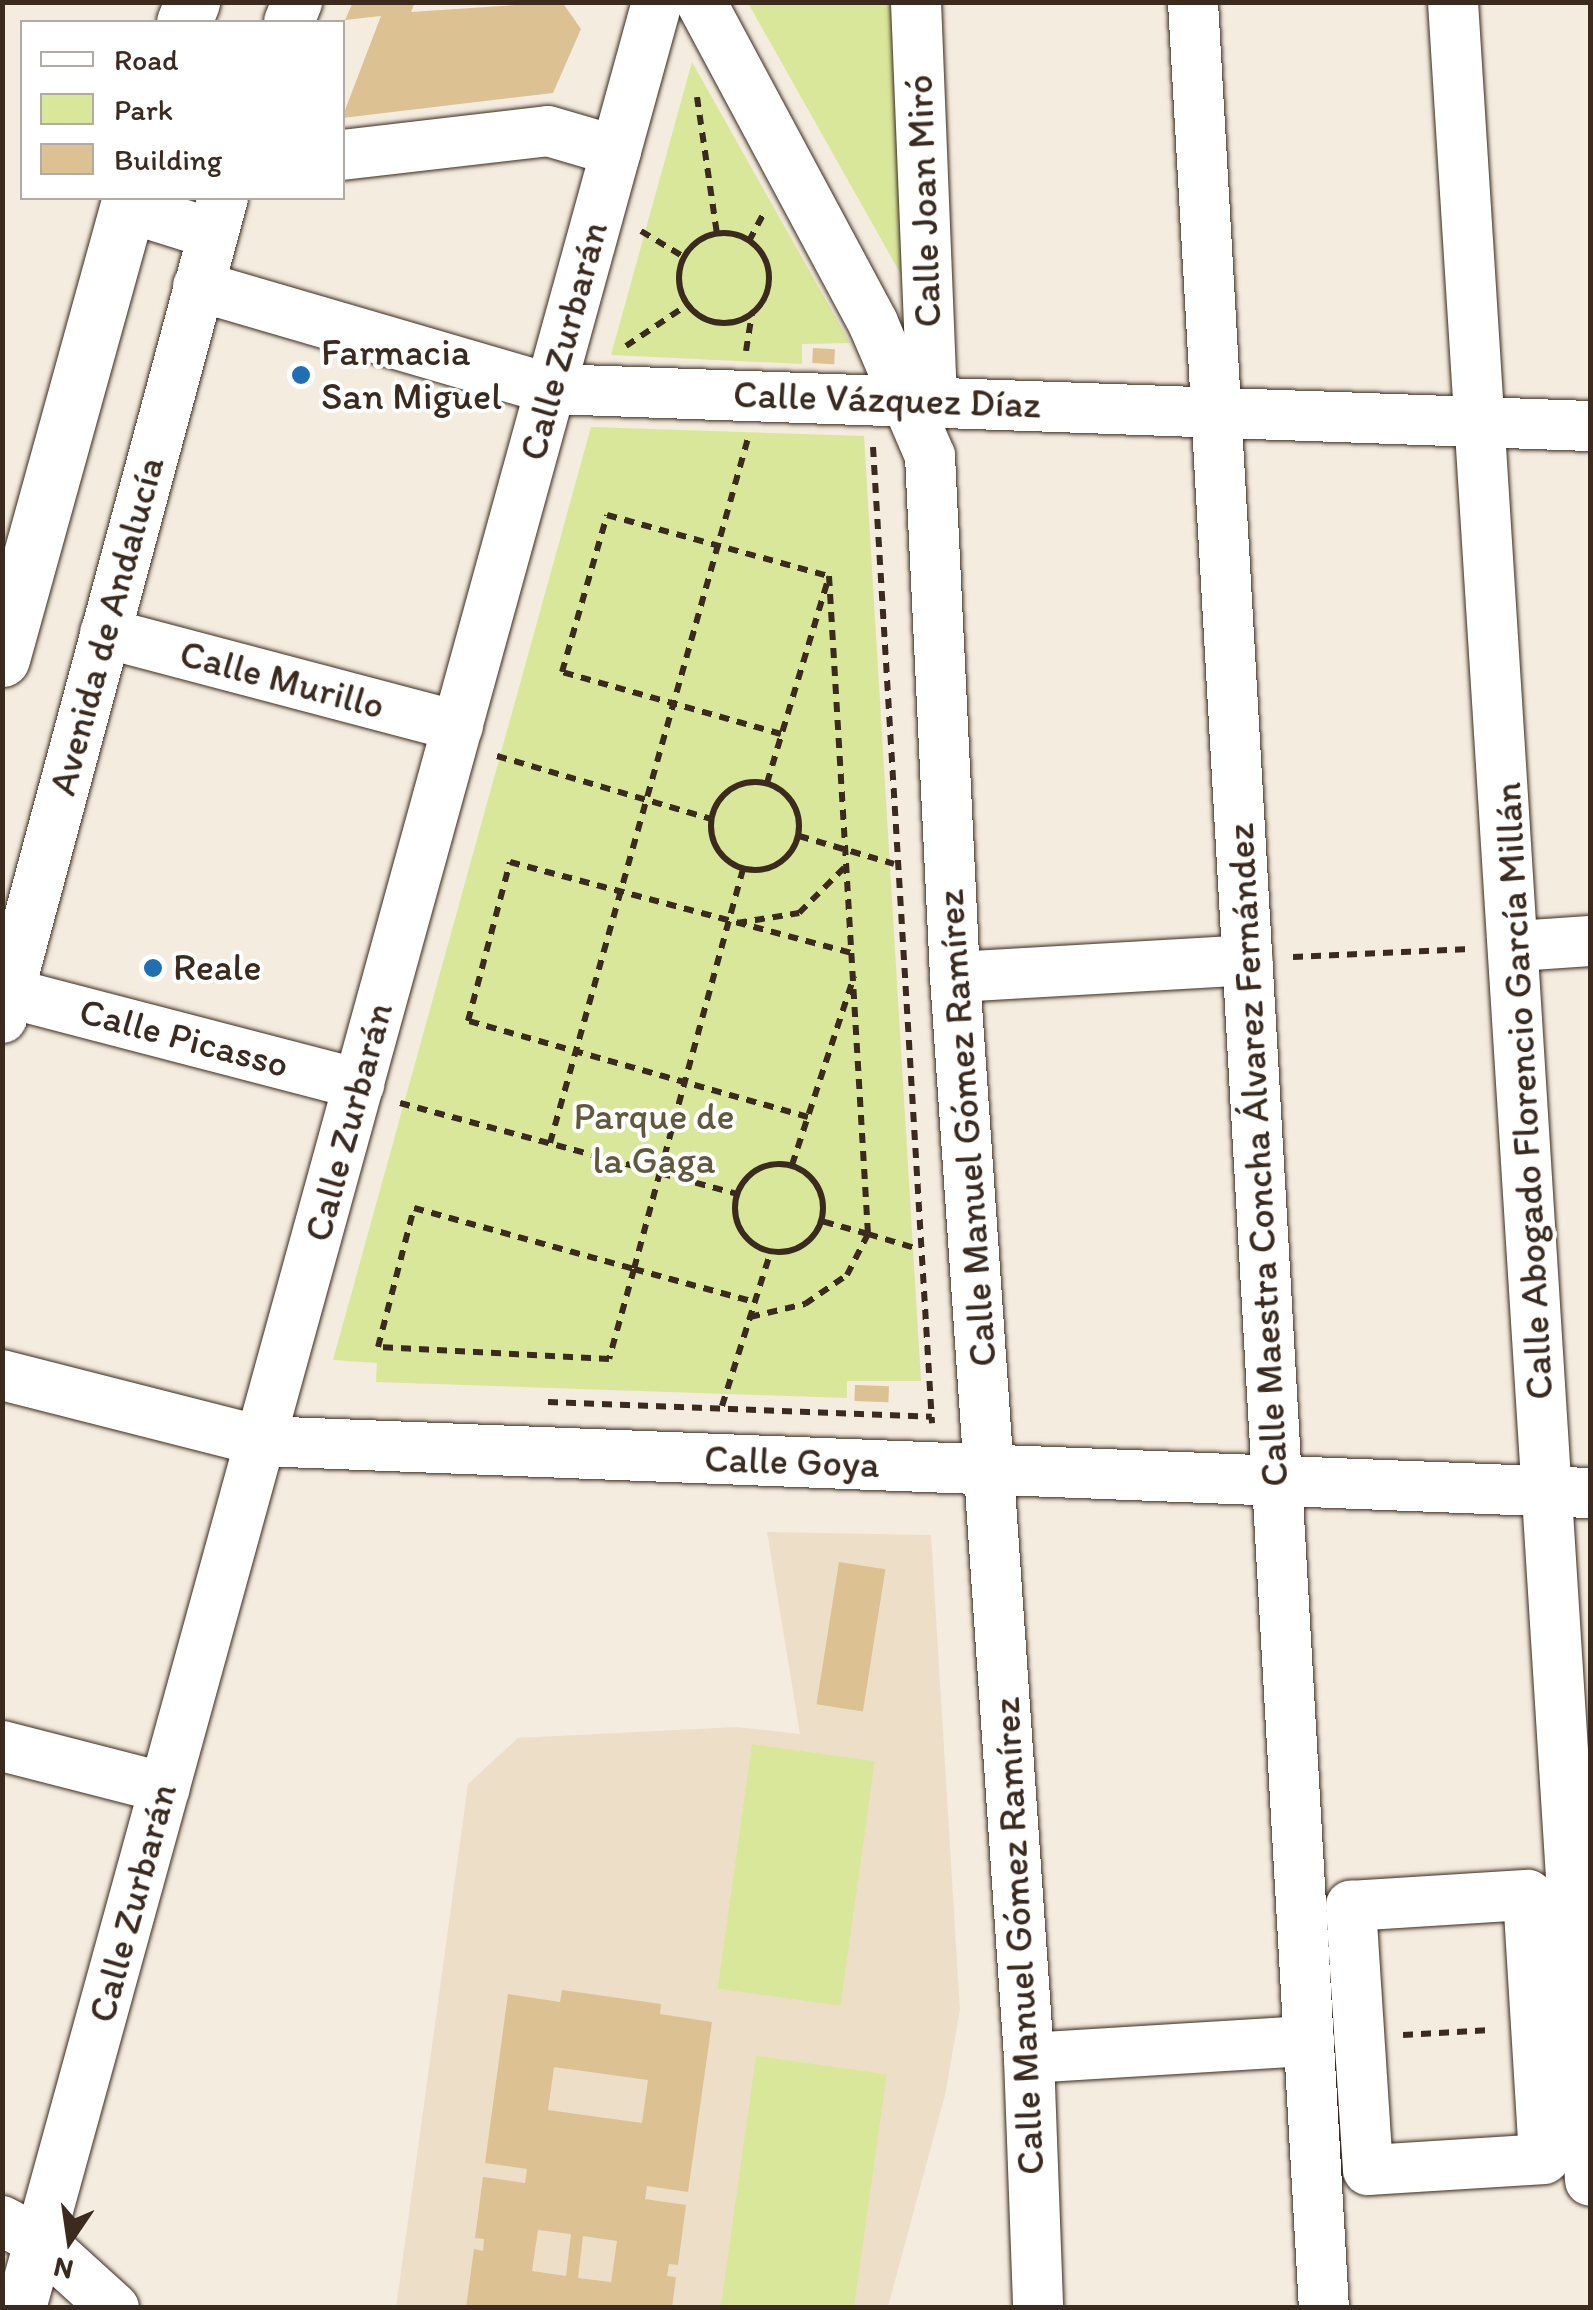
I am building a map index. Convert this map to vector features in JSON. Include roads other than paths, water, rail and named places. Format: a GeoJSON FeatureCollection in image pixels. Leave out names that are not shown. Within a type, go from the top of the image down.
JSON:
{"type":"FeatureCollection","features":[{"type":"Feature","properties":{"kind":"highway","name":"Avenida de Andalucía"},"geometry":{"type":"LineString","coordinates":[[2,659],[128,202]]}},
{"type":"Feature","properties":{"kind":"street","name":"Calle Zurbarán"},"geometry":{"type":"LineString","coordinates":[[21,2308],[21,2231],[165,1788],[260,1441],[374,1092],[472,739],[551,390],[657,2]]}},
{"type":"Feature","properties":{"kind":"street","name":"Calle Manuel Gómez Ramírez"},"geometry":{"type":"LineString","coordinates":[[701,2],[920,400],[930,456],[955,977],[1029,2058],[1038,2308]]}},
{"type":"Feature","properties":{"kind":"street","name":"Calle Joan Miró"},"geometry":{"type":"LineString","coordinates":[[916,2],[920,400]]}},
{"type":"Feature","properties":{"kind":"street","name":"Calle Maestra Concha Álvarez Fernández"},"geometry":{"type":"LineString","coordinates":[[1193,2],[1324,2308]]}},
{"type":"Feature","properties":{"kind":"street","name":"Calle Abogado Florencio García Millán"},"geometry":{"type":"LineString","coordinates":[[1453,2],[1516,946],[1569,1492],[1569,2025],[1590,2180]]}},
{"type":"Feature","properties":{"kind":"street"},"geometry":{"type":"LineString","coordinates":[[345,155],[548,131],[616,151]]}},
{"type":"Feature","properties":{"kind":"street","name":"Avenida de Andalucía"},"geometry":{"type":"LineString","coordinates":[[6,1005],[218,216],[128,202]]}},
{"type":"Feature","properties":{"kind":"street","name":"Calle Vázquez Díaz"},"geometry":{"type":"LineString","coordinates":[[198,286],[551,390],[1590,426]]}},
{"type":"Feature","properties":{"kind":"street","name":"Calle Murillo"},"geometry":{"type":"LineString","coordinates":[[105,634],[472,739]]}},
{"type":"Feature","properties":{"kind":"street"},"geometry":{"type":"LineString","coordinates":[[1516,946],[1590,941]]}},
{"type":"Feature","properties":{"kind":"street"},"geometry":{"type":"LineString","coordinates":[[955,977],[1248,960]]}},
{"type":"Feature","properties":{"kind":"street","name":"Calle Picasso"},"geometry":{"type":"LineString","coordinates":[[6,1005],[374,1092]]}},
{"type":"Feature","properties":{"kind":"street","name":"Calle Goya"},"geometry":{"type":"LineString","coordinates":[[2,1375],[260,1441],[1569,1492]]}},
{"type":"Feature","properties":{"kind":"street"},"geometry":{"type":"LineString","coordinates":[[2,1746],[165,1788]]}},
{"type":"Feature","properties":{"kind":"street"},"geometry":{"type":"LineString","coordinates":[[1528,1895],[1569,2025],[1544,2160],[1368,2170],[1352,1906],[1528,1895]]}},
{"type":"Feature","properties":{"kind":"street"},"geometry":{"type":"LineString","coordinates":[[1029,2058],[1309,2041]]}},
{"type":"Feature","properties":{"kind":"street"},"geometry":{"type":"LineString","coordinates":[[21,2231],[114,2308]]}},
{"type":"Feature","properties":{"kind":"place","name":"Farmacia San Miguel"},"geometry":{"type":"Point","coordinates":[301,375]}},
{"type":"Feature","properties":{"kind":"place","name":"Reale"},"geometry":{"type":"Point","coordinates":[153,968]}},
{"type":"Feature","properties":{"kind":"park label","name":"Parque de la Gaga"},"geometry":{"type":"Point","coordinates":[654,1139]}}]}
